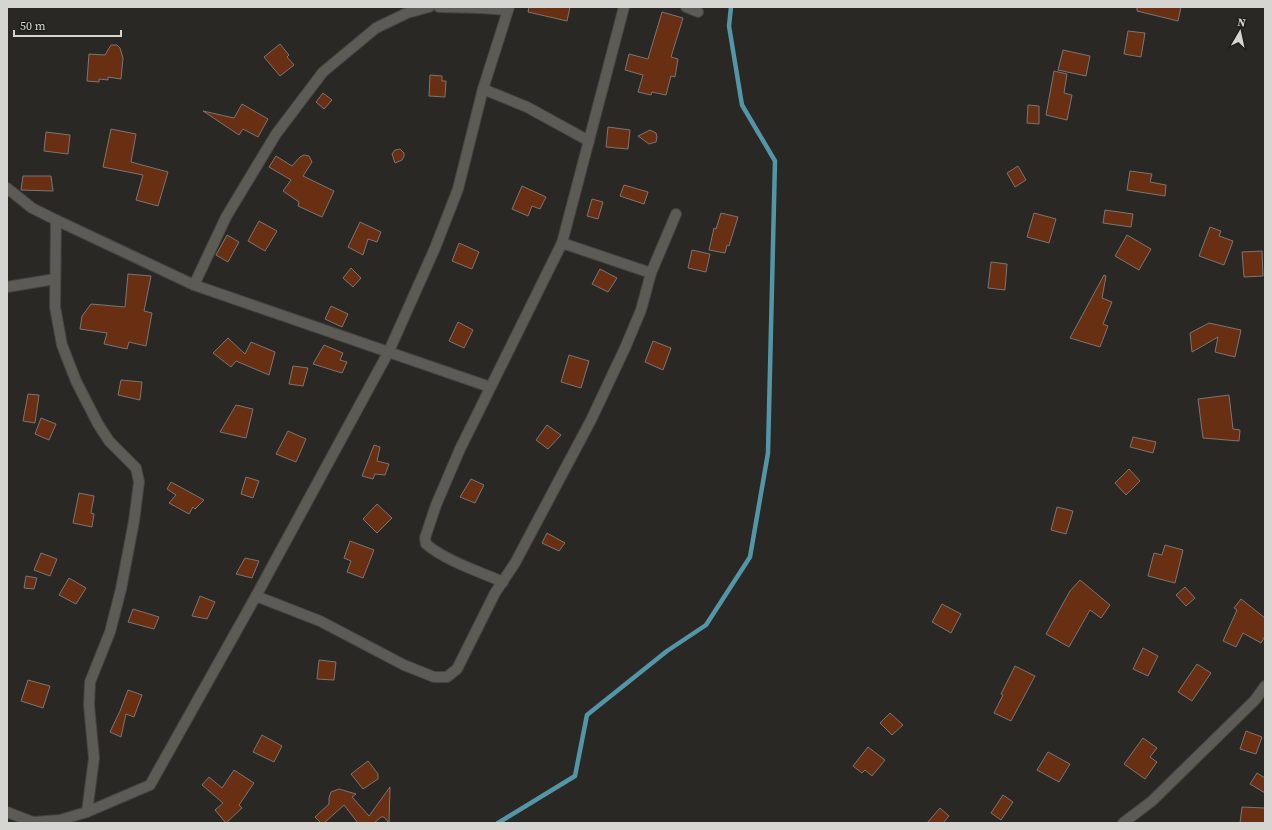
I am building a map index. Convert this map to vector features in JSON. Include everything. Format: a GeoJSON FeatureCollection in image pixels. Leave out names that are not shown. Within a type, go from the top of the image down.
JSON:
{"type":"FeatureCollection","features":[{"type":"Feature","properties":{"kind":"street"},"geometry":{"type":"LineString","coordinates":[[194,285],[226,217],[276,134],[323,72],[376,28],[407,13],[429,7]]}},
{"type":"Feature","properties":{"kind":"street"},"geometry":{"type":"LineString","coordinates":[[7,812],[33,822],[60,820],[87,812],[150,785],[256,596],[389,351],[435,248],[458,189],[483,89],[508,9],[439,7]]}},
{"type":"Feature","properties":{"kind":"street"},"geometry":{"type":"LineString","coordinates":[[503,582],[431,549],[426,544],[425,538],[436,505],[460,449],[562,243],[624,7]]}},
{"type":"Feature","properties":{"kind":"street"},"geometry":{"type":"LineString","coordinates":[[686,7],[698,12]]}},
{"type":"Feature","properties":{"kind":"street"},"geometry":{"type":"LineString","coordinates":[[483,89],[527,107],[589,141]]}},
{"type":"Feature","properties":{"kind":"street"},"geometry":{"type":"LineString","coordinates":[[7,188],[32,208],[194,285],[490,387]]}},
{"type":"Feature","properties":{"kind":"street"},"geometry":{"type":"LineString","coordinates":[[256,596],[320,621],[404,665],[434,677],[447,677],[457,669],[495,594],[515,563],[591,420],[641,310],[651,272],[676,214]]}},
{"type":"Feature","properties":{"kind":"street"},"geometry":{"type":"LineString","coordinates":[[56,220],[55,307],[62,345],[76,381],[98,424],[109,441],[136,468],[139,482],[134,521],[121,589],[110,632],[90,682],[89,705],[94,758],[87,812]]}},
{"type":"Feature","properties":{"kind":"street"},"geometry":{"type":"LineString","coordinates":[[562,243],[651,272]]}},
{"type":"Feature","properties":{"kind":"street"},"geometry":{"type":"LineString","coordinates":[[7,287],[55,279]]}},
{"type":"Feature","properties":{"kind":"street"},"geometry":{"type":"LineString","coordinates":[[1123,823],[1152,801],[1255,700],[1265,686]]}},
{"type":"Feature","properties":{"kind":"building"},"geometry":{"type":"Polygon","coordinates":[[[529,7],[570,7],[567,21],[528,12],[529,7]]]}},
{"type":"Feature","properties":{"kind":"building"},"geometry":{"type":"Polygon","coordinates":[[[1137,7],[1181,7],[1178,21],[1137,11],[1137,7]]]}},
{"type":"Feature","properties":{"kind":"building"},"geometry":{"type":"Polygon","coordinates":[[[662,12],[683,18],[671,57],[678,59],[675,77],[671,76],[666,95],[652,92],[651,95],[638,92],[643,75],[625,70],[629,54],[648,59],[662,12]]]}},
{"type":"Feature","properties":{"kind":"building"},"geometry":{"type":"Polygon","coordinates":[[[1128,31],[1145,33],[1141,57],[1124,54],[1128,31]]]}},
{"type":"Feature","properties":{"kind":"building"},"geometry":{"type":"Polygon","coordinates":[[[280,44],[289,55],[287,57],[294,65],[280,76],[264,57],[280,44]]]}},
{"type":"Feature","properties":{"kind":"building"},"geometry":{"type":"Polygon","coordinates":[[[111,45],[117,45],[120,48],[123,58],[121,79],[108,77],[108,80],[99,79],[99,82],[87,81],[89,54],[105,55],[111,45]]]}},
{"type":"Feature","properties":{"kind":"building"},"geometry":{"type":"Polygon","coordinates":[[[1063,50],[1090,56],[1086,76],[1058,70],[1063,50]]]}},
{"type":"Feature","properties":{"kind":"building"},"geometry":{"type":"Polygon","coordinates":[[[1054,71],[1067,74],[1064,93],[1072,95],[1067,120],[1046,115],[1054,71]]]}},
{"type":"Feature","properties":{"kind":"building"},"geometry":{"type":"Polygon","coordinates":[[[430,75],[442,76],[442,81],[446,81],[445,97],[429,96],[430,75]]]}},
{"type":"Feature","properties":{"kind":"building"},"geometry":{"type":"Polygon","coordinates":[[[323,93],[332,100],[324,109],[316,102],[323,93]]]}},
{"type":"Feature","properties":{"kind":"building"},"geometry":{"type":"Polygon","coordinates":[[[242,104],[268,119],[258,137],[243,129],[239,135],[203,111],[234,118],[242,104]]]}},
{"type":"Feature","properties":{"kind":"building"},"geometry":{"type":"Polygon","coordinates":[[[1028,105],[1039,106],[1039,124],[1027,123],[1028,105]]]}},
{"type":"Feature","properties":{"kind":"building"},"geometry":{"type":"Polygon","coordinates":[[[608,127],[630,130],[628,149],[606,147],[608,127]]]}},
{"type":"Feature","properties":{"kind":"building"},"geometry":{"type":"Polygon","coordinates":[[[111,129],[136,134],[131,162],[168,172],[158,206],[136,200],[143,175],[103,167],[111,129]]]}},
{"type":"Feature","properties":{"kind":"building"},"geometry":{"type":"Polygon","coordinates":[[[650,130],[656,133],[657,137],[656,142],[649,144],[638,136],[650,130]]]}},
{"type":"Feature","properties":{"kind":"building"},"geometry":{"type":"Polygon","coordinates":[[[46,132],[70,135],[68,154],[44,151],[46,132]]]}},
{"type":"Feature","properties":{"kind":"building"},"geometry":{"type":"Polygon","coordinates":[[[400,149],[404,153],[404,156],[402,160],[395,163],[392,154],[395,150],[400,149]]]}},
{"type":"Feature","properties":{"kind":"building"},"geometry":{"type":"Polygon","coordinates":[[[304,155],[309,156],[312,162],[303,176],[334,191],[322,217],[298,206],[299,202],[283,191],[291,180],[269,167],[276,156],[292,166],[300,157],[304,155]]]}},
{"type":"Feature","properties":{"kind":"building"},"geometry":{"type":"Polygon","coordinates":[[[1018,166],[1026,180],[1015,187],[1007,173],[1018,166]]]}},
{"type":"Feature","properties":{"kind":"building"},"geometry":{"type":"Polygon","coordinates":[[[1130,171],[1152,174],[1150,182],[1166,185],[1165,196],[1127,190],[1130,171]]]}},
{"type":"Feature","properties":{"kind":"building"},"geometry":{"type":"Polygon","coordinates":[[[23,176],[51,176],[53,191],[21,190],[23,176]]]}},
{"type":"Feature","properties":{"kind":"building"},"geometry":{"type":"Polygon","coordinates":[[[624,185],[648,192],[644,204],[620,196],[624,185]]]}},
{"type":"Feature","properties":{"kind":"building"},"geometry":{"type":"Polygon","coordinates":[[[522,186],[546,197],[540,209],[532,206],[528,216],[512,209],[522,186]]]}},
{"type":"Feature","properties":{"kind":"building"},"geometry":{"type":"Polygon","coordinates":[[[592,199],[603,202],[598,219],[587,216],[592,199]]]}},
{"type":"Feature","properties":{"kind":"building"},"geometry":{"type":"Polygon","coordinates":[[[1105,210],[1133,214],[1131,227],[1103,223],[1105,210]]]}},
{"type":"Feature","properties":{"kind":"building"},"geometry":{"type":"Polygon","coordinates":[[[721,213],[738,217],[729,246],[727,245],[725,253],[709,250],[714,228],[716,229],[721,213]]]}},
{"type":"Feature","properties":{"kind":"building"},"geometry":{"type":"Polygon","coordinates":[[[1034,213],[1056,219],[1049,243],[1027,237],[1034,213]]]}},
{"type":"Feature","properties":{"kind":"building"},"geometry":{"type":"Polygon","coordinates":[[[259,221],[277,231],[265,251],[248,241],[259,221]]]}},
{"type":"Feature","properties":{"kind":"building"},"geometry":{"type":"Polygon","coordinates":[[[360,222],[381,232],[377,242],[368,239],[363,255],[348,247],[360,222]]]}},
{"type":"Feature","properties":{"kind":"building"},"geometry":{"type":"Polygon","coordinates":[[[1210,227],[1221,231],[1219,236],[1233,241],[1224,265],[1199,256],[1210,227]]]}},
{"type":"Feature","properties":{"kind":"building"},"geometry":{"type":"Polygon","coordinates":[[[227,235],[239,242],[228,262],[216,255],[227,235]]]}},
{"type":"Feature","properties":{"kind":"building"},"geometry":{"type":"Polygon","coordinates":[[[1127,235],[1151,249],[1139,270],[1115,256],[1127,235]]]}},
{"type":"Feature","properties":{"kind":"building"},"geometry":{"type":"Polygon","coordinates":[[[459,243],[479,252],[472,269],[452,261],[459,243]]]}},
{"type":"Feature","properties":{"kind":"building"},"geometry":{"type":"Polygon","coordinates":[[[692,250],[710,254],[706,272],[688,268],[692,250]]]}},
{"type":"Feature","properties":{"kind":"building"},"geometry":{"type":"Polygon","coordinates":[[[1262,251],[1263,276],[1244,277],[1242,252],[1262,251]]]}},
{"type":"Feature","properties":{"kind":"building"},"geometry":{"type":"Polygon","coordinates":[[[991,262],[1007,264],[1005,290],[988,288],[991,262]]]}},
{"type":"Feature","properties":{"kind":"building"},"geometry":{"type":"Polygon","coordinates":[[[351,268],[361,278],[353,287],[343,278],[351,268]]]}},
{"type":"Feature","properties":{"kind":"building"},"geometry":{"type":"Polygon","coordinates":[[[600,269],[617,278],[608,292],[592,284],[600,269]]]}},
{"type":"Feature","properties":{"kind":"building"},"geometry":{"type":"Polygon","coordinates":[[[128,274],[151,276],[144,311],[152,313],[146,346],[129,342],[127,349],[104,344],[107,333],[80,329],[82,316],[91,304],[125,307],[128,274]]]}},
{"type":"Feature","properties":{"kind":"building"},"geometry":{"type":"Polygon","coordinates":[[[1104,275],[1106,276],[1102,298],[1112,302],[1103,324],[1108,326],[1100,347],[1070,338],[1104,275]]]}},
{"type":"Feature","properties":{"kind":"building"},"geometry":{"type":"Polygon","coordinates":[[[331,306],[348,314],[342,327],[325,319],[331,306]]]}},
{"type":"Feature","properties":{"kind":"building"},"geometry":{"type":"Polygon","coordinates":[[[458,322],[473,330],[464,348],[449,341],[458,322]]]}},
{"type":"Feature","properties":{"kind":"building"},"geometry":{"type":"Polygon","coordinates":[[[1209,323],[1241,330],[1235,357],[1215,352],[1218,337],[1192,352],[1190,333],[1209,323]]]}},
{"type":"Feature","properties":{"kind":"building"},"geometry":{"type":"Polygon","coordinates":[[[228,338],[245,354],[251,342],[275,352],[269,375],[236,361],[231,367],[213,353],[228,338]]]}},
{"type":"Feature","properties":{"kind":"building"},"geometry":{"type":"Polygon","coordinates":[[[653,341],[671,348],[663,370],[645,362],[653,341]]]}},
{"type":"Feature","properties":{"kind":"building"},"geometry":{"type":"Polygon","coordinates":[[[324,345],[343,353],[340,360],[347,362],[342,373],[313,364],[324,345]]]}},
{"type":"Feature","properties":{"kind":"building"},"geometry":{"type":"Polygon","coordinates":[[[569,355],[589,361],[581,388],[561,382],[569,355]]]}},
{"type":"Feature","properties":{"kind":"building"},"geometry":{"type":"Polygon","coordinates":[[[293,366],[308,368],[303,386],[289,384],[293,366]]]}},
{"type":"Feature","properties":{"kind":"building"},"geometry":{"type":"Polygon","coordinates":[[[121,380],[142,382],[140,400],[118,395],[121,380]]]}},
{"type":"Feature","properties":{"kind":"building"},"geometry":{"type":"Polygon","coordinates":[[[28,394],[39,395],[35,423],[23,421],[28,394]]]}},
{"type":"Feature","properties":{"kind":"building"},"geometry":{"type":"Polygon","coordinates":[[[1229,395],[1233,429],[1240,430],[1239,441],[1203,438],[1198,399],[1229,395]]]}},
{"type":"Feature","properties":{"kind":"building"},"geometry":{"type":"Polygon","coordinates":[[[236,405],[253,409],[246,438],[220,432],[236,405]]]}},
{"type":"Feature","properties":{"kind":"building"},"geometry":{"type":"Polygon","coordinates":[[[41,418],[56,424],[49,440],[35,434],[41,418]]]}},
{"type":"Feature","properties":{"kind":"building"},"geometry":{"type":"Polygon","coordinates":[[[547,425],[561,435],[548,449],[536,440],[547,425]]]}},
{"type":"Feature","properties":{"kind":"building"},"geometry":{"type":"Polygon","coordinates":[[[288,431],[306,439],[296,462],[276,454],[288,431]]]}},
{"type":"Feature","properties":{"kind":"building"},"geometry":{"type":"Polygon","coordinates":[[[1133,437],[1156,442],[1153,453],[1130,447],[1133,437]]]}},
{"type":"Feature","properties":{"kind":"building"},"geometry":{"type":"Polygon","coordinates":[[[374,445],[380,447],[377,461],[389,464],[385,475],[375,474],[373,479],[362,476],[374,445]]]}},
{"type":"Feature","properties":{"kind":"building"},"geometry":{"type":"Polygon","coordinates":[[[1129,469],[1140,481],[1126,495],[1115,483],[1129,469]]]}},
{"type":"Feature","properties":{"kind":"building"},"geometry":{"type":"Polygon","coordinates":[[[246,477],[259,481],[253,498],[241,494],[246,477]]]}},
{"type":"Feature","properties":{"kind":"building"},"geometry":{"type":"Polygon","coordinates":[[[471,479],[484,485],[475,503],[460,497],[471,479]]]}},
{"type":"Feature","properties":{"kind":"building"},"geometry":{"type":"Polygon","coordinates":[[[171,482],[204,500],[195,509],[193,507],[189,514],[169,503],[176,495],[167,489],[171,482]]]}},
{"type":"Feature","properties":{"kind":"building"},"geometry":{"type":"Polygon","coordinates":[[[79,493],[94,496],[91,513],[94,514],[92,527],[73,523],[79,493]]]}},
{"type":"Feature","properties":{"kind":"building"},"geometry":{"type":"Polygon","coordinates":[[[377,504],[392,518],[377,533],[363,519],[377,504]]]}},
{"type":"Feature","properties":{"kind":"building"},"geometry":{"type":"Polygon","coordinates":[[[1057,507],[1073,511],[1066,534],[1051,530],[1057,507]]]}},
{"type":"Feature","properties":{"kind":"building"},"geometry":{"type":"Polygon","coordinates":[[[547,533],[565,543],[559,551],[542,543],[547,533]]]}},
{"type":"Feature","properties":{"kind":"building"},"geometry":{"type":"Polygon","coordinates":[[[350,541],[374,550],[363,578],[347,572],[351,561],[344,558],[350,541]]]}},
{"type":"Feature","properties":{"kind":"building"},"geometry":{"type":"Polygon","coordinates":[[[1165,545],[1183,550],[1175,583],[1148,576],[1154,553],[1162,555],[1165,545]]]}},
{"type":"Feature","properties":{"kind":"building"},"geometry":{"type":"Polygon","coordinates":[[[41,553],[57,559],[50,576],[34,570],[41,553]]]}},
{"type":"Feature","properties":{"kind":"building"},"geometry":{"type":"Polygon","coordinates":[[[245,558],[259,561],[252,578],[236,574],[245,558]]]}},
{"type":"Feature","properties":{"kind":"building"},"geometry":{"type":"Polygon","coordinates":[[[26,576],[37,578],[34,589],[24,588],[26,576]]]}},
{"type":"Feature","properties":{"kind":"building"},"geometry":{"type":"Polygon","coordinates":[[[69,578],[86,588],[76,604],[59,595],[69,578]]]}},
{"type":"Feature","properties":{"kind":"building"},"geometry":{"type":"Polygon","coordinates":[[[1080,580],[1110,605],[1101,618],[1090,610],[1069,647],[1046,634],[1070,591],[1080,580]]]}},
{"type":"Feature","properties":{"kind":"building"},"geometry":{"type":"Polygon","coordinates":[[[1185,587],[1195,598],[1186,606],[1176,595],[1185,587]]]}},
{"type":"Feature","properties":{"kind":"building"},"geometry":{"type":"Polygon","coordinates":[[[200,596],[215,602],[207,619],[192,616],[200,596]]]}},
{"type":"Feature","properties":{"kind":"building"},"geometry":{"type":"Polygon","coordinates":[[[1241,599],[1265,618],[1265,636],[1261,643],[1243,633],[1236,647],[1223,641],[1237,610],[1234,608],[1241,599]]]}},
{"type":"Feature","properties":{"kind":"building"},"geometry":{"type":"Polygon","coordinates":[[[942,604],[961,614],[951,633],[932,622],[942,604]]]}},
{"type":"Feature","properties":{"kind":"building"},"geometry":{"type":"Polygon","coordinates":[[[133,609],[159,617],[154,629],[128,622],[133,609]]]}},
{"type":"Feature","properties":{"kind":"building"},"geometry":{"type":"Polygon","coordinates":[[[1143,648],[1158,656],[1148,676],[1133,669],[1143,648]]]}},
{"type":"Feature","properties":{"kind":"building"},"geometry":{"type":"Polygon","coordinates":[[[319,660],[336,662],[334,680],[317,679],[319,660]]]}},
{"type":"Feature","properties":{"kind":"building"},"geometry":{"type":"Polygon","coordinates":[[[1197,664],[1211,673],[1192,701],[1178,692],[1197,664]]]}},
{"type":"Feature","properties":{"kind":"building"},"geometry":{"type":"Polygon","coordinates":[[[1015,666],[1035,676],[1011,721],[994,713],[1003,695],[1001,694],[1015,666]]]}},
{"type":"Feature","properties":{"kind":"building"},"geometry":{"type":"Polygon","coordinates":[[[28,680],[50,686],[43,708],[21,701],[28,680]]]}},
{"type":"Feature","properties":{"kind":"building"},"geometry":{"type":"Polygon","coordinates":[[[128,690],[142,695],[134,717],[126,714],[121,737],[110,732],[128,690]]]}},
{"type":"Feature","properties":{"kind":"building"},"geometry":{"type":"Polygon","coordinates":[[[890,713],[903,725],[892,735],[880,723],[890,713]]]}},
{"type":"Feature","properties":{"kind":"building"},"geometry":{"type":"Polygon","coordinates":[[[1246,731],[1262,737],[1256,754],[1240,749],[1246,731]]]}},
{"type":"Feature","properties":{"kind":"building"},"geometry":{"type":"Polygon","coordinates":[[[262,735],[282,746],[274,762],[253,752],[262,735]]]}},
{"type":"Feature","properties":{"kind":"building"},"geometry":{"type":"Polygon","coordinates":[[[1143,738],[1157,748],[1150,757],[1157,762],[1145,779],[1124,764],[1143,738]]]}},
{"type":"Feature","properties":{"kind":"building"},"geometry":{"type":"Polygon","coordinates":[[[868,747],[885,760],[872,776],[865,770],[862,773],[853,766],[868,747]]]}},
{"type":"Feature","properties":{"kind":"building"},"geometry":{"type":"Polygon","coordinates":[[[1048,752],[1070,764],[1059,782],[1037,770],[1048,752]]]}},
{"type":"Feature","properties":{"kind":"building"},"geometry":{"type":"Polygon","coordinates":[[[368,761],[378,774],[378,779],[363,789],[351,774],[368,761]]]}},
{"type":"Feature","properties":{"kind":"building"},"geometry":{"type":"Polygon","coordinates":[[[234,770],[254,783],[239,805],[242,808],[226,823],[215,810],[223,803],[202,785],[209,777],[222,788],[234,770]]]}},
{"type":"Feature","properties":{"kind":"building"},"geometry":{"type":"Polygon","coordinates":[[[1257,773],[1265,778],[1265,793],[1250,784],[1257,773]]]}},
{"type":"Feature","properties":{"kind":"building"},"geometry":{"type":"Polygon","coordinates":[[[390,787],[389,823],[384,817],[381,817],[374,823],[358,823],[344,805],[324,823],[321,823],[315,817],[329,804],[331,792],[339,789],[356,794],[352,797],[369,816],[390,787]]]}},
{"type":"Feature","properties":{"kind":"building"},"geometry":{"type":"Polygon","coordinates":[[[1003,795],[1013,802],[1001,820],[991,813],[1003,795]]]}},
{"type":"Feature","properties":{"kind":"building"},"geometry":{"type":"Polygon","coordinates":[[[1242,807],[1265,808],[1265,823],[1240,823],[1242,807]]]}},
{"type":"Feature","properties":{"kind":"building"},"geometry":{"type":"Polygon","coordinates":[[[940,808],[949,816],[943,823],[927,823],[940,808]]]}},
{"type":"Feature","properties":{"kind":"waterway"},"geometry":{"type":"LineString","coordinates":[[498,823],[575,776],[587,715],[667,651],[706,625],[750,557],[768,453],[775,161],[742,105],[729,26],[731,7]]}}]}
